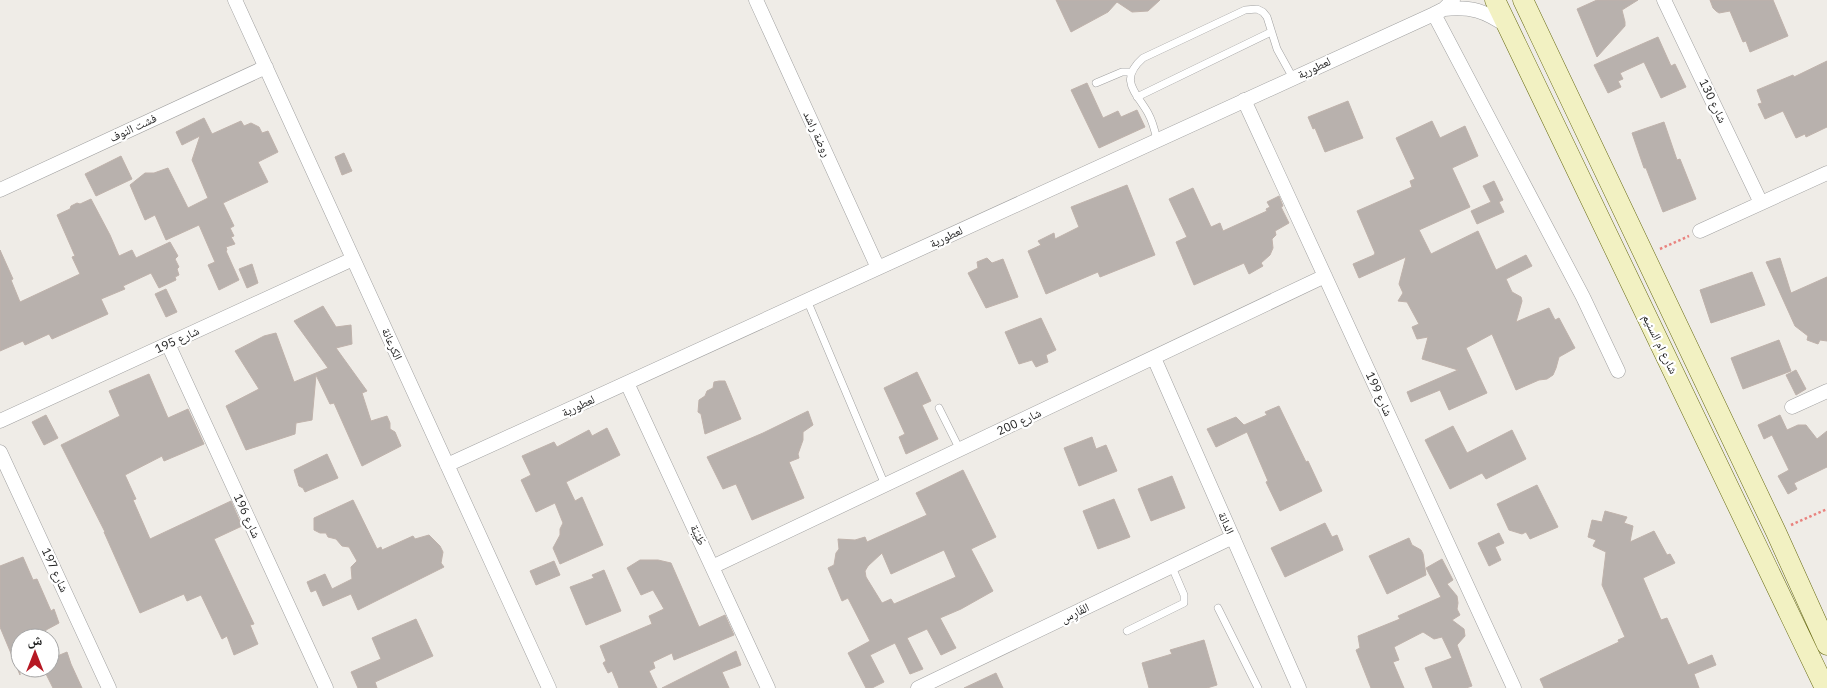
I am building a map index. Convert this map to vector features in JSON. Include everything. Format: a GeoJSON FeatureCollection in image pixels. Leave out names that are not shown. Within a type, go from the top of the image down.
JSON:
{"type":"FeatureCollection","features":[{"type":"Feature","properties":{"kind":"main road","name":"شارع ام السنيم"},"geometry":{"type":"LineString","coordinates":[[1496,0],[1824,688]]}},
{"type":"Feature","properties":{"kind":"main road","name":"شارع ام السنيم"},"geometry":{"type":"LineString","coordinates":[[1523,0],[1776,532],[1827,644]]}},
{"type":"Feature","properties":{"kind":"street","name":"الكرعانة"},"geometry":{"type":"LineString","coordinates":[[235,0],[549,688]]}},
{"type":"Feature","properties":{"kind":"street","name":"روضة راشد"},"geometry":{"type":"LineString","coordinates":[[756,0],[878,268]]}},
{"type":"Feature","properties":{"kind":"street","name":"شارع 130"},"geometry":{"type":"LineString","coordinates":[[1664,0],[1761,203]]}},
{"type":"Feature","properties":{"kind":"street","name":"لعطورية"},"geometry":{"type":"LineString","coordinates":[[447,465],[1444,7],[1462,7],[1479,10],[1508,26]]}},
{"type":"Feature","properties":{"kind":"street"},"geometry":{"type":"LineString","coordinates":[[1444,7],[1618,371]]}},
{"type":"Feature","properties":{"kind":"street","name":"فشت النوف"},"geometry":{"type":"LineString","coordinates":[[0,190],[266,67]]}},
{"type":"Feature","properties":{"kind":"street","name":"شارع 199"},"geometry":{"type":"LineString","coordinates":[[1244,100],[1514,688]]}},
{"type":"Feature","properties":{"kind":"street"},"geometry":{"type":"LineString","coordinates":[[1700,231],[1827,173]]}},
{"type":"Feature","properties":{"kind":"street","name":"شارع 195"},"geometry":{"type":"LineString","coordinates":[[0,421],[353,259]]}},
{"type":"Feature","properties":{"kind":"street","name":"شارع 200"},"geometry":{"type":"LineString","coordinates":[[712,568],[1325,276]]}},
{"type":"Feature","properties":{"kind":"street","name":"شارع 196"},"geometry":{"type":"LineString","coordinates":[[168,344],[326,688]]}},
{"type":"Feature","properties":{"kind":"street","name":"الدانة"},"geometry":{"type":"LineString","coordinates":[[1154,358],[1299,688]]}},
{"type":"Feature","properties":{"kind":"street","name":"طَيْبَة"},"geometry":{"type":"LineString","coordinates":[[627,383],[768,688]]}},
{"type":"Feature","properties":{"kind":"street"},"geometry":{"type":"LineString","coordinates":[[1792,407],[1827,392]]}},
{"type":"Feature","properties":{"kind":"street","name":"شارع 197"},"geometry":{"type":"LineString","coordinates":[[0,452],[109,688]]}},
{"type":"Feature","properties":{"kind":"street","name":"الفَارِس"},"geometry":{"type":"LineString","coordinates":[[918,688],[1233,537]]}},
{"type":"Feature","properties":{"kind":"lane"},"geometry":{"type":"LineString","coordinates":[[1157,140],[1151,119],[1132,90],[1130,81],[1136,64],[1143,58],[1245,10],[1251,8],[1263,12],[1267,17],[1277,49],[1293,78]]}},
{"type":"Feature","properties":{"kind":"lane"},"geometry":{"type":"LineString","coordinates":[[1137,97],[1271,32]]}},
{"type":"Feature","properties":{"kind":"lane"},"geometry":{"type":"LineString","coordinates":[[1096,83],[1122,72],[1132,72]]}},
{"type":"Feature","properties":{"kind":"lane"},"geometry":{"type":"LineString","coordinates":[[807,300],[885,485]]}},
{"type":"Feature","properties":{"kind":"lane"},"geometry":{"type":"LineString","coordinates":[[939,408],[960,450]]}},
{"type":"Feature","properties":{"kind":"lane"},"geometry":{"type":"LineString","coordinates":[[1127,631],[1184,603],[1184,595],[1172,567]]}},
{"type":"Feature","properties":{"kind":"lane"},"geometry":{"type":"LineString","coordinates":[[1218,608],[1258,688]]}},
{"type":"Feature","properties":{"kind":"path"},"geometry":{"type":"LineString","coordinates":[[1645,256],[1700,231]]}},
{"type":"Feature","properties":{"kind":"path"},"geometry":{"type":"LineString","coordinates":[[1776,532],[1827,509]]}},
{"type":"Feature","properties":{"kind":"building"},"geometry":{"type":"Polygon","coordinates":[[[1056,0],[1160,0],[1148,11],[1132,12],[1117,2],[1108,12],[1071,32],[1056,0]]]}},
{"type":"Feature","properties":{"kind":"building"},"geometry":{"type":"Polygon","coordinates":[[[1597,0],[1638,0],[1622,10],[1625,26],[1597,57],[1577,9],[1597,0]]]}},
{"type":"Feature","properties":{"kind":"building"},"geometry":{"type":"Polygon","coordinates":[[[1710,0],[1773,0],[1788,36],[1750,52],[1746,41],[1743,42],[1730,11],[1719,13],[1713,8],[1710,0]]]}},
{"type":"Feature","properties":{"kind":"building"},"geometry":{"type":"Polygon","coordinates":[[[1658,37],[1671,66],[1675,64],[1686,87],[1661,98],[1644,62],[1620,73],[1623,79],[1618,81],[1621,87],[1608,93],[1594,65],[1658,37]]]}},
{"type":"Feature","properties":{"kind":"building"},"geometry":{"type":"Polygon","coordinates":[[[1827,61],[1827,127],[1806,137],[1805,134],[1796,138],[1783,111],[1765,119],[1758,104],[1762,103],[1757,90],[1793,75],[1794,77],[1827,61]]]}},
{"type":"Feature","properties":{"kind":"building"},"geometry":{"type":"Polygon","coordinates":[[[1087,83],[1103,118],[1118,111],[1121,117],[1137,110],[1145,127],[1099,148],[1071,90],[1087,83]]]}},
{"type":"Feature","properties":{"kind":"building"},"geometry":{"type":"Polygon","coordinates":[[[1348,101],[1363,138],[1325,152],[1308,117],[1348,101]]]}},
{"type":"Feature","properties":{"kind":"building"},"geometry":{"type":"Polygon","coordinates":[[[204,118],[212,134],[241,121],[244,126],[251,123],[259,127],[262,133],[268,131],[278,152],[258,162],[268,182],[223,203],[234,226],[230,228],[234,236],[231,237],[235,244],[226,247],[226,251],[239,280],[219,290],[208,265],[215,262],[199,225],[166,240],[155,215],[145,220],[130,185],[145,173],[154,173],[168,168],[188,208],[208,198],[192,160],[200,136],[182,145],[176,132],[204,118]]]}},
{"type":"Feature","properties":{"kind":"building"},"geometry":{"type":"Polygon","coordinates":[[[1432,121],[1440,138],[1465,126],[1478,156],[1452,168],[1470,207],[1419,230],[1431,254],[1478,231],[1496,270],[1526,255],[1532,266],[1506,279],[1512,292],[1521,297],[1522,301],[1516,322],[1549,308],[1555,320],[1559,318],[1575,348],[1559,357],[1553,375],[1516,390],[1492,334],[1466,348],[1487,393],[1449,410],[1440,390],[1411,402],[1407,392],[1458,370],[1422,359],[1428,337],[1417,339],[1412,327],[1419,324],[1407,302],[1398,301],[1403,293],[1399,284],[1406,257],[1359,278],[1353,264],[1375,253],[1357,211],[1412,187],[1410,181],[1415,179],[1396,138],[1432,121]]]}},
{"type":"Feature","properties":{"kind":"building"},"geometry":{"type":"Polygon","coordinates":[[[1664,122],[1677,160],[1680,159],[1696,199],[1663,212],[1646,168],[1644,168],[1632,133],[1664,122]]]}},
{"type":"Feature","properties":{"kind":"building"},"geometry":{"type":"Polygon","coordinates":[[[344,153],[352,171],[342,175],[335,157],[344,153]]]}},
{"type":"Feature","properties":{"kind":"building"},"geometry":{"type":"Polygon","coordinates":[[[121,156],[132,179],[96,196],[85,174],[121,156]]]}},
{"type":"Feature","properties":{"kind":"building"},"geometry":{"type":"Polygon","coordinates":[[[1494,181],[1503,200],[1499,202],[1504,212],[1477,224],[1471,211],[1491,202],[1483,186],[1494,181]]]}},
{"type":"Feature","properties":{"kind":"building"},"geometry":{"type":"Polygon","coordinates":[[[1127,185],[1155,255],[1100,277],[1098,272],[1046,294],[1028,251],[1041,245],[1038,241],[1054,233],[1055,239],[1079,227],[1071,207],[1127,185]]]}},
{"type":"Feature","properties":{"kind":"building"},"geometry":{"type":"Polygon","coordinates":[[[1193,188],[1211,227],[1220,223],[1223,231],[1267,211],[1266,209],[1270,207],[1267,202],[1279,196],[1283,206],[1281,207],[1289,223],[1275,231],[1276,235],[1272,239],[1273,248],[1270,255],[1261,263],[1263,266],[1249,274],[1244,263],[1194,285],[1176,242],[1187,237],[1169,199],[1193,188]]]}},
{"type":"Feature","properties":{"kind":"building"},"geometry":{"type":"Polygon","coordinates":[[[91,199],[119,256],[132,250],[136,258],[170,242],[178,256],[175,259],[179,267],[177,269],[179,275],[175,277],[176,280],[159,288],[151,273],[123,286],[125,289],[101,299],[108,314],[52,339],[49,334],[25,345],[23,341],[0,351],[0,250],[13,279],[11,280],[20,302],[80,274],[72,257],[75,256],[57,215],[70,209],[71,206],[77,203],[80,204],[91,199]]]}},
{"type":"Feature","properties":{"kind":"building"},"geometry":{"type":"Polygon","coordinates":[[[987,258],[992,263],[1003,259],[1018,297],[986,308],[968,273],[978,268],[977,262],[987,258]]]}},
{"type":"Feature","properties":{"kind":"building"},"geometry":{"type":"Polygon","coordinates":[[[1780,258],[1791,293],[1827,277],[1827,341],[1820,340],[1818,344],[1807,340],[1808,336],[1795,326],[1766,262],[1780,258]]]}},
{"type":"Feature","properties":{"kind":"building"},"geometry":{"type":"Polygon","coordinates":[[[252,264],[258,283],[247,288],[239,269],[252,264]]]}},
{"type":"Feature","properties":{"kind":"building"},"geometry":{"type":"Polygon","coordinates":[[[1752,272],[1765,305],[1711,323],[1700,290],[1752,272]]]}},
{"type":"Feature","properties":{"kind":"building"},"geometry":{"type":"Polygon","coordinates":[[[166,289],[177,312],[166,317],[155,294],[166,289]]]}},
{"type":"Feature","properties":{"kind":"building"},"geometry":{"type":"Polygon","coordinates":[[[323,306],[336,327],[351,325],[352,344],[336,348],[367,391],[362,393],[371,421],[387,416],[390,429],[395,432],[401,446],[362,466],[334,403],[330,404],[316,375],[312,420],[296,423],[295,434],[246,450],[226,406],[259,389],[235,351],[264,336],[276,333],[294,382],[328,368],[294,321],[323,306]]]}},
{"type":"Feature","properties":{"kind":"building"},"geometry":{"type":"Polygon","coordinates":[[[1041,318],[1056,350],[1046,355],[1048,362],[1036,367],[1032,360],[1019,364],[1005,332],[1041,318]]]}},
{"type":"Feature","properties":{"kind":"building"},"geometry":{"type":"Polygon","coordinates":[[[1779,340],[1791,371],[1743,389],[1731,358],[1779,340]]]}},
{"type":"Feature","properties":{"kind":"building"},"geometry":{"type":"Polygon","coordinates":[[[1796,370],[1806,389],[1796,395],[1786,375],[1796,370]]]}},
{"type":"Feature","properties":{"kind":"building"},"geometry":{"type":"Polygon","coordinates":[[[917,372],[931,401],[922,405],[938,439],[906,454],[899,437],[905,434],[884,388],[917,372]]]}},
{"type":"Feature","properties":{"kind":"building"},"geometry":{"type":"Polygon","coordinates":[[[149,374],[168,418],[188,409],[204,444],[164,461],[162,456],[125,475],[136,499],[133,500],[150,539],[231,501],[242,526],[214,539],[254,624],[250,625],[258,644],[234,655],[227,636],[222,639],[201,595],[187,601],[184,594],[140,613],[105,532],[61,445],[120,416],[109,391],[149,374]]]}},
{"type":"Feature","properties":{"kind":"building"},"geometry":{"type":"Polygon","coordinates":[[[725,381],[741,419],[705,434],[701,414],[698,412],[699,400],[705,396],[707,391],[713,388],[714,382],[725,381]]]}},
{"type":"Feature","properties":{"kind":"building"},"geometry":{"type":"Polygon","coordinates":[[[1279,406],[1322,491],[1280,511],[1266,482],[1268,481],[1247,432],[1216,447],[1207,429],[1236,417],[1244,425],[1267,415],[1265,412],[1279,406]]]}},
{"type":"Feature","properties":{"kind":"building"},"geometry":{"type":"Polygon","coordinates":[[[808,411],[813,425],[803,432],[803,440],[798,454],[799,458],[789,462],[804,498],[752,520],[736,484],[723,489],[707,457],[808,411]]]}},
{"type":"Feature","properties":{"kind":"building"},"geometry":{"type":"Polygon","coordinates":[[[46,415],[58,438],[44,445],[32,422],[46,415]]]}},
{"type":"Feature","properties":{"kind":"building"},"geometry":{"type":"Polygon","coordinates":[[[1780,415],[1787,430],[1798,425],[1806,425],[1817,439],[1827,431],[1827,467],[1794,483],[1797,489],[1788,494],[1778,476],[1789,470],[1772,435],[1764,439],[1758,425],[1780,415]]]}},
{"type":"Feature","properties":{"kind":"building"},"geometry":{"type":"Polygon","coordinates":[[[1453,426],[1467,453],[1512,430],[1526,459],[1486,479],[1482,473],[1450,489],[1425,440],[1453,426]]]}},
{"type":"Feature","properties":{"kind":"building"},"geometry":{"type":"Polygon","coordinates":[[[607,428],[620,455],[566,482],[575,501],[582,497],[603,545],[560,564],[553,548],[560,535],[563,523],[555,503],[536,512],[521,480],[531,475],[522,456],[554,442],[557,447],[589,430],[592,436],[607,428]]]}},
{"type":"Feature","properties":{"kind":"building"},"geometry":{"type":"Polygon","coordinates":[[[1092,437],[1096,449],[1106,445],[1117,471],[1079,486],[1064,448],[1092,437]]]}},
{"type":"Feature","properties":{"kind":"building"},"geometry":{"type":"Polygon","coordinates":[[[327,454],[338,478],[305,492],[299,486],[294,470],[327,454]]]}},
{"type":"Feature","properties":{"kind":"building"},"geometry":{"type":"Polygon","coordinates":[[[963,470],[996,537],[971,549],[993,591],[961,609],[940,618],[956,648],[941,655],[927,629],[907,638],[923,669],[910,674],[895,643],[870,655],[884,682],[872,688],[866,688],[848,653],[870,641],[848,598],[842,601],[828,568],[834,565],[836,553],[839,549],[838,539],[855,540],[865,537],[867,542],[927,515],[916,493],[963,470]],[[944,550],[891,574],[882,553],[865,571],[866,577],[882,603],[891,599],[894,604],[956,577],[944,550]]]}},
{"type":"Feature","properties":{"kind":"building"},"geometry":{"type":"Polygon","coordinates":[[[1172,476],[1185,508],[1151,521],[1138,489],[1172,476]]]}},
{"type":"Feature","properties":{"kind":"building"},"geometry":{"type":"Polygon","coordinates":[[[1537,485],[1558,527],[1530,539],[1526,532],[1522,534],[1509,530],[1497,504],[1537,485]]]}},
{"type":"Feature","properties":{"kind":"building"},"geometry":{"type":"Polygon","coordinates":[[[1114,499],[1130,537],[1098,549],[1083,511],[1114,499]]]}},
{"type":"Feature","properties":{"kind":"building"},"geometry":{"type":"Polygon","coordinates":[[[353,500],[377,549],[381,547],[382,550],[413,536],[415,539],[429,535],[443,552],[441,563],[444,567],[358,610],[351,594],[323,606],[316,590],[311,592],[307,582],[325,574],[332,589],[352,579],[351,567],[357,561],[349,547],[342,546],[336,539],[328,537],[326,533],[314,530],[314,518],[353,500]]]}},
{"type":"Feature","properties":{"kind":"building"},"geometry":{"type":"Polygon","coordinates":[[[1605,511],[1627,517],[1624,523],[1633,526],[1630,542],[1654,531],[1667,555],[1670,554],[1675,563],[1643,578],[1661,620],[1667,618],[1688,665],[1712,655],[1716,665],[1694,674],[1699,688],[1544,688],[1540,679],[1619,642],[1618,640],[1625,637],[1602,585],[1606,552],[1593,546],[1596,540],[1588,537],[1592,520],[1602,522],[1605,511]]]}},
{"type":"Feature","properties":{"kind":"building"},"geometry":{"type":"Polygon","coordinates":[[[1325,523],[1332,537],[1337,535],[1343,550],[1285,577],[1271,548],[1325,523]]]}},
{"type":"Feature","properties":{"kind":"building"},"geometry":{"type":"Polygon","coordinates":[[[1499,533],[1504,543],[1495,547],[1501,560],[1489,566],[1478,543],[1499,533]]]}},
{"type":"Feature","properties":{"kind":"building"},"geometry":{"type":"Polygon","coordinates":[[[1409,538],[1412,545],[1421,550],[1423,554],[1426,575],[1387,594],[1369,556],[1409,538]]]}},
{"type":"Feature","properties":{"kind":"building"},"geometry":{"type":"Polygon","coordinates":[[[23,557],[33,580],[37,579],[51,611],[54,609],[59,623],[50,628],[10,628],[10,651],[0,627],[0,566],[23,557]]]}},
{"type":"Feature","properties":{"kind":"building"},"geometry":{"type":"Polygon","coordinates":[[[1442,559],[1453,580],[1447,584],[1457,596],[1457,609],[1460,615],[1452,620],[1464,629],[1465,636],[1457,645],[1472,686],[1466,688],[1433,688],[1425,668],[1452,658],[1442,637],[1434,639],[1423,632],[1394,647],[1399,660],[1393,662],[1404,688],[1371,688],[1356,650],[1360,648],[1358,636],[1400,619],[1398,616],[1441,597],[1426,568],[1442,559]]]}},
{"type":"Feature","properties":{"kind":"building"},"geometry":{"type":"Polygon","coordinates":[[[640,560],[658,560],[671,563],[699,627],[725,615],[734,635],[674,660],[672,653],[653,662],[655,668],[649,671],[657,688],[619,688],[612,671],[608,673],[603,663],[606,661],[600,646],[652,624],[649,616],[664,609],[653,590],[641,595],[627,568],[640,560]]]}},
{"type":"Feature","properties":{"kind":"building"},"geometry":{"type":"Polygon","coordinates":[[[554,561],[560,575],[536,585],[530,571],[554,561]]]}},
{"type":"Feature","properties":{"kind":"building"},"geometry":{"type":"Polygon","coordinates":[[[604,570],[621,611],[586,625],[570,587],[594,578],[592,575],[604,570]]]}},
{"type":"Feature","properties":{"kind":"building"},"geometry":{"type":"Polygon","coordinates":[[[416,619],[433,656],[375,682],[377,688],[358,688],[351,672],[381,659],[372,638],[416,619]]]}},
{"type":"Feature","properties":{"kind":"building"},"geometry":{"type":"Polygon","coordinates":[[[1204,640],[1217,685],[1207,688],[1149,688],[1142,663],[1172,654],[1170,650],[1204,640]]]}},
{"type":"Feature","properties":{"kind":"building"},"geometry":{"type":"Polygon","coordinates":[[[736,651],[741,665],[722,672],[729,688],[662,688],[736,651]]]}},
{"type":"Feature","properties":{"kind":"building"},"geometry":{"type":"Polygon","coordinates":[[[67,652],[82,688],[53,688],[48,678],[60,678],[60,655],[67,652]]]}},
{"type":"Feature","properties":{"kind":"building"},"geometry":{"type":"Polygon","coordinates":[[[996,673],[1003,688],[964,688],[996,673]]]}}]}
